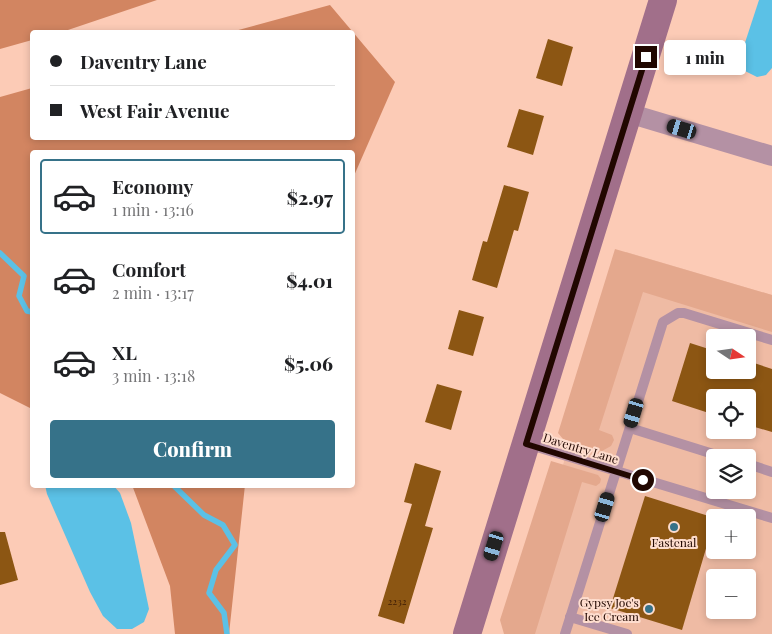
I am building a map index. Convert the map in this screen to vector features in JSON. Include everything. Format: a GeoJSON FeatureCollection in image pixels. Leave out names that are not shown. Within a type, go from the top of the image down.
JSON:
{"type":"FeatureCollection","features":[{"type":"Feature","properties":{"kind":"street"},"geometry":{"type":"LineString","coordinates":[[467,634],[663,0]]}},
{"type":"Feature","properties":{"kind":"street"},"geometry":{"type":"LineString","coordinates":[[628,113],[772,156]]}},
{"type":"Feature","properties":{"kind":"lane"},"geometry":{"type":"LineString","coordinates":[[565,634],[663,322],[678,313],[684,313],[772,340]]}},
{"type":"Feature","properties":{"kind":"lane"},"geometry":{"type":"LineString","coordinates":[[630,428],[706,452]]}},
{"type":"Feature","properties":{"kind":"lane","name":"Daventry Lane"},"geometry":{"type":"LineString","coordinates":[[526,444],[772,518]]}},
{"type":"Feature","properties":{"kind":"lane"},"geometry":{"type":"LineString","coordinates":[[756,467],[772,472]]}},
{"type":"Feature","properties":{"kind":"lane"},"geometry":{"type":"LineString","coordinates":[[570,617],[628,634]]}},
{"type":"Feature","properties":{"kind":"shaded area"},"geometry":{"type":"Polygon","coordinates":[[[0,0],[157,0],[68,30],[30,30],[30,41],[0,49],[0,0]]]}},
{"type":"Feature","properties":{"kind":"shaded area"},"geometry":{"type":"Polygon","coordinates":[[[330,5],[351,30],[238,30],[330,5]]]}},
{"type":"Feature","properties":{"kind":"shaded area"},"geometry":{"type":"Polygon","coordinates":[[[355,35],[395,82],[355,173],[355,150],[30,150],[30,408],[0,393],[0,97],[30,89],[30,140],[355,140],[355,35]]]}},
{"type":"Feature","properties":{"kind":"shaded area"},"geometry":{"type":"Polygon","coordinates":[[[615,249],[772,295],[772,332],[643,292],[599,430],[612,435],[614,440],[611,446],[602,451],[563,439],[558,433],[615,249]]]}},
{"type":"Feature","properties":{"kind":"shaded area"},"geometry":{"type":"Polygon","coordinates":[[[626,252],[772,295],[772,634],[513,634],[626,252]]]}},
{"type":"Feature","properties":{"kind":"shaded area"},"geometry":{"type":"Polygon","coordinates":[[[551,461],[598,475],[601,479],[600,483],[596,486],[582,482],[535,634],[504,634],[500,620],[551,461]]]}},
{"type":"Feature","properties":{"kind":"shaded area"},"geometry":{"type":"Polygon","coordinates":[[[133,488],[245,488],[229,634],[175,634],[170,586],[133,488]]]}},
{"type":"Feature","properties":{"kind":"water"},"geometry":{"type":"Polygon","coordinates":[[[759,0],[772,0],[772,68],[766,75],[757,77],[737,67],[759,0]]]}},
{"type":"Feature","properties":{"kind":"water"},"geometry":{"type":"Polygon","coordinates":[[[46,488],[116,488],[120,493],[131,523],[149,609],[144,622],[132,629],[117,629],[103,616],[90,592],[46,488]]]}},
{"type":"Feature","properties":{"kind":"building"},"geometry":{"type":"Polygon","coordinates":[[[548,39],[573,47],[562,86],[536,78],[548,39]]]}},
{"type":"Feature","properties":{"kind":"building"},"geometry":{"type":"Polygon","coordinates":[[[519,109],[544,116],[533,155],[507,147],[519,109]]]}},
{"type":"Feature","properties":{"kind":"building"},"geometry":{"type":"Polygon","coordinates":[[[504,185],[529,192],[518,231],[514,230],[497,288],[472,280],[483,241],[487,242],[504,185]]]}},
{"type":"Feature","properties":{"kind":"building"},"geometry":{"type":"Polygon","coordinates":[[[459,310],[484,317],[473,356],[448,349],[459,310]]]}},
{"type":"Feature","properties":{"kind":"building"},"geometry":{"type":"Polygon","coordinates":[[[690,343],[706,348],[706,379],[756,379],[756,364],[772,369],[772,432],[756,427],[756,389],[706,389],[706,412],[672,401],[690,343]]]}},
{"type":"Feature","properties":{"kind":"building"},"geometry":{"type":"Polygon","coordinates":[[[437,384],[462,391],[451,430],[425,422],[437,384]]]}},
{"type":"Feature","properties":{"kind":"building"},"geometry":{"type":"Polygon","coordinates":[[[415,463],[441,471],[425,526],[433,528],[404,624],[378,616],[412,504],[404,502],[415,463]]]}},
{"type":"Feature","properties":{"kind":"building"},"geometry":{"type":"Polygon","coordinates":[[[645,496],[706,515],[706,549],[682,630],[610,608],[645,496]]]}},
{"type":"Feature","properties":{"kind":"building"},"geometry":{"type":"Polygon","coordinates":[[[0,532],[5,532],[18,580],[0,585],[0,532]]]}},
{"type":"Feature","properties":{"kind":"waterway"},"geometry":{"type":"LineString","coordinates":[[0,253],[24,276],[19,296],[27,311],[30,312]]}},
{"type":"Feature","properties":{"kind":"waterway"},"geometry":{"type":"LineString","coordinates":[[176,488],[204,515],[223,525],[235,545],[216,570],[209,593],[224,613],[227,634]]}},
{"type":"Feature","properties":{"kind":"place","name":"Fastenal"},"geometry":{"type":"Point","coordinates":[674,527]}},
{"type":"Feature","properties":{"kind":"place","name":"Gypsy Joe's Ice Cream"},"geometry":{"type":"Point","coordinates":[649,609]}},
{"type":"Feature","properties":{"kind":"route"},"geometry":{"type":"LineString","coordinates":[[643,480],[526,444],[646,57]]}}]}
